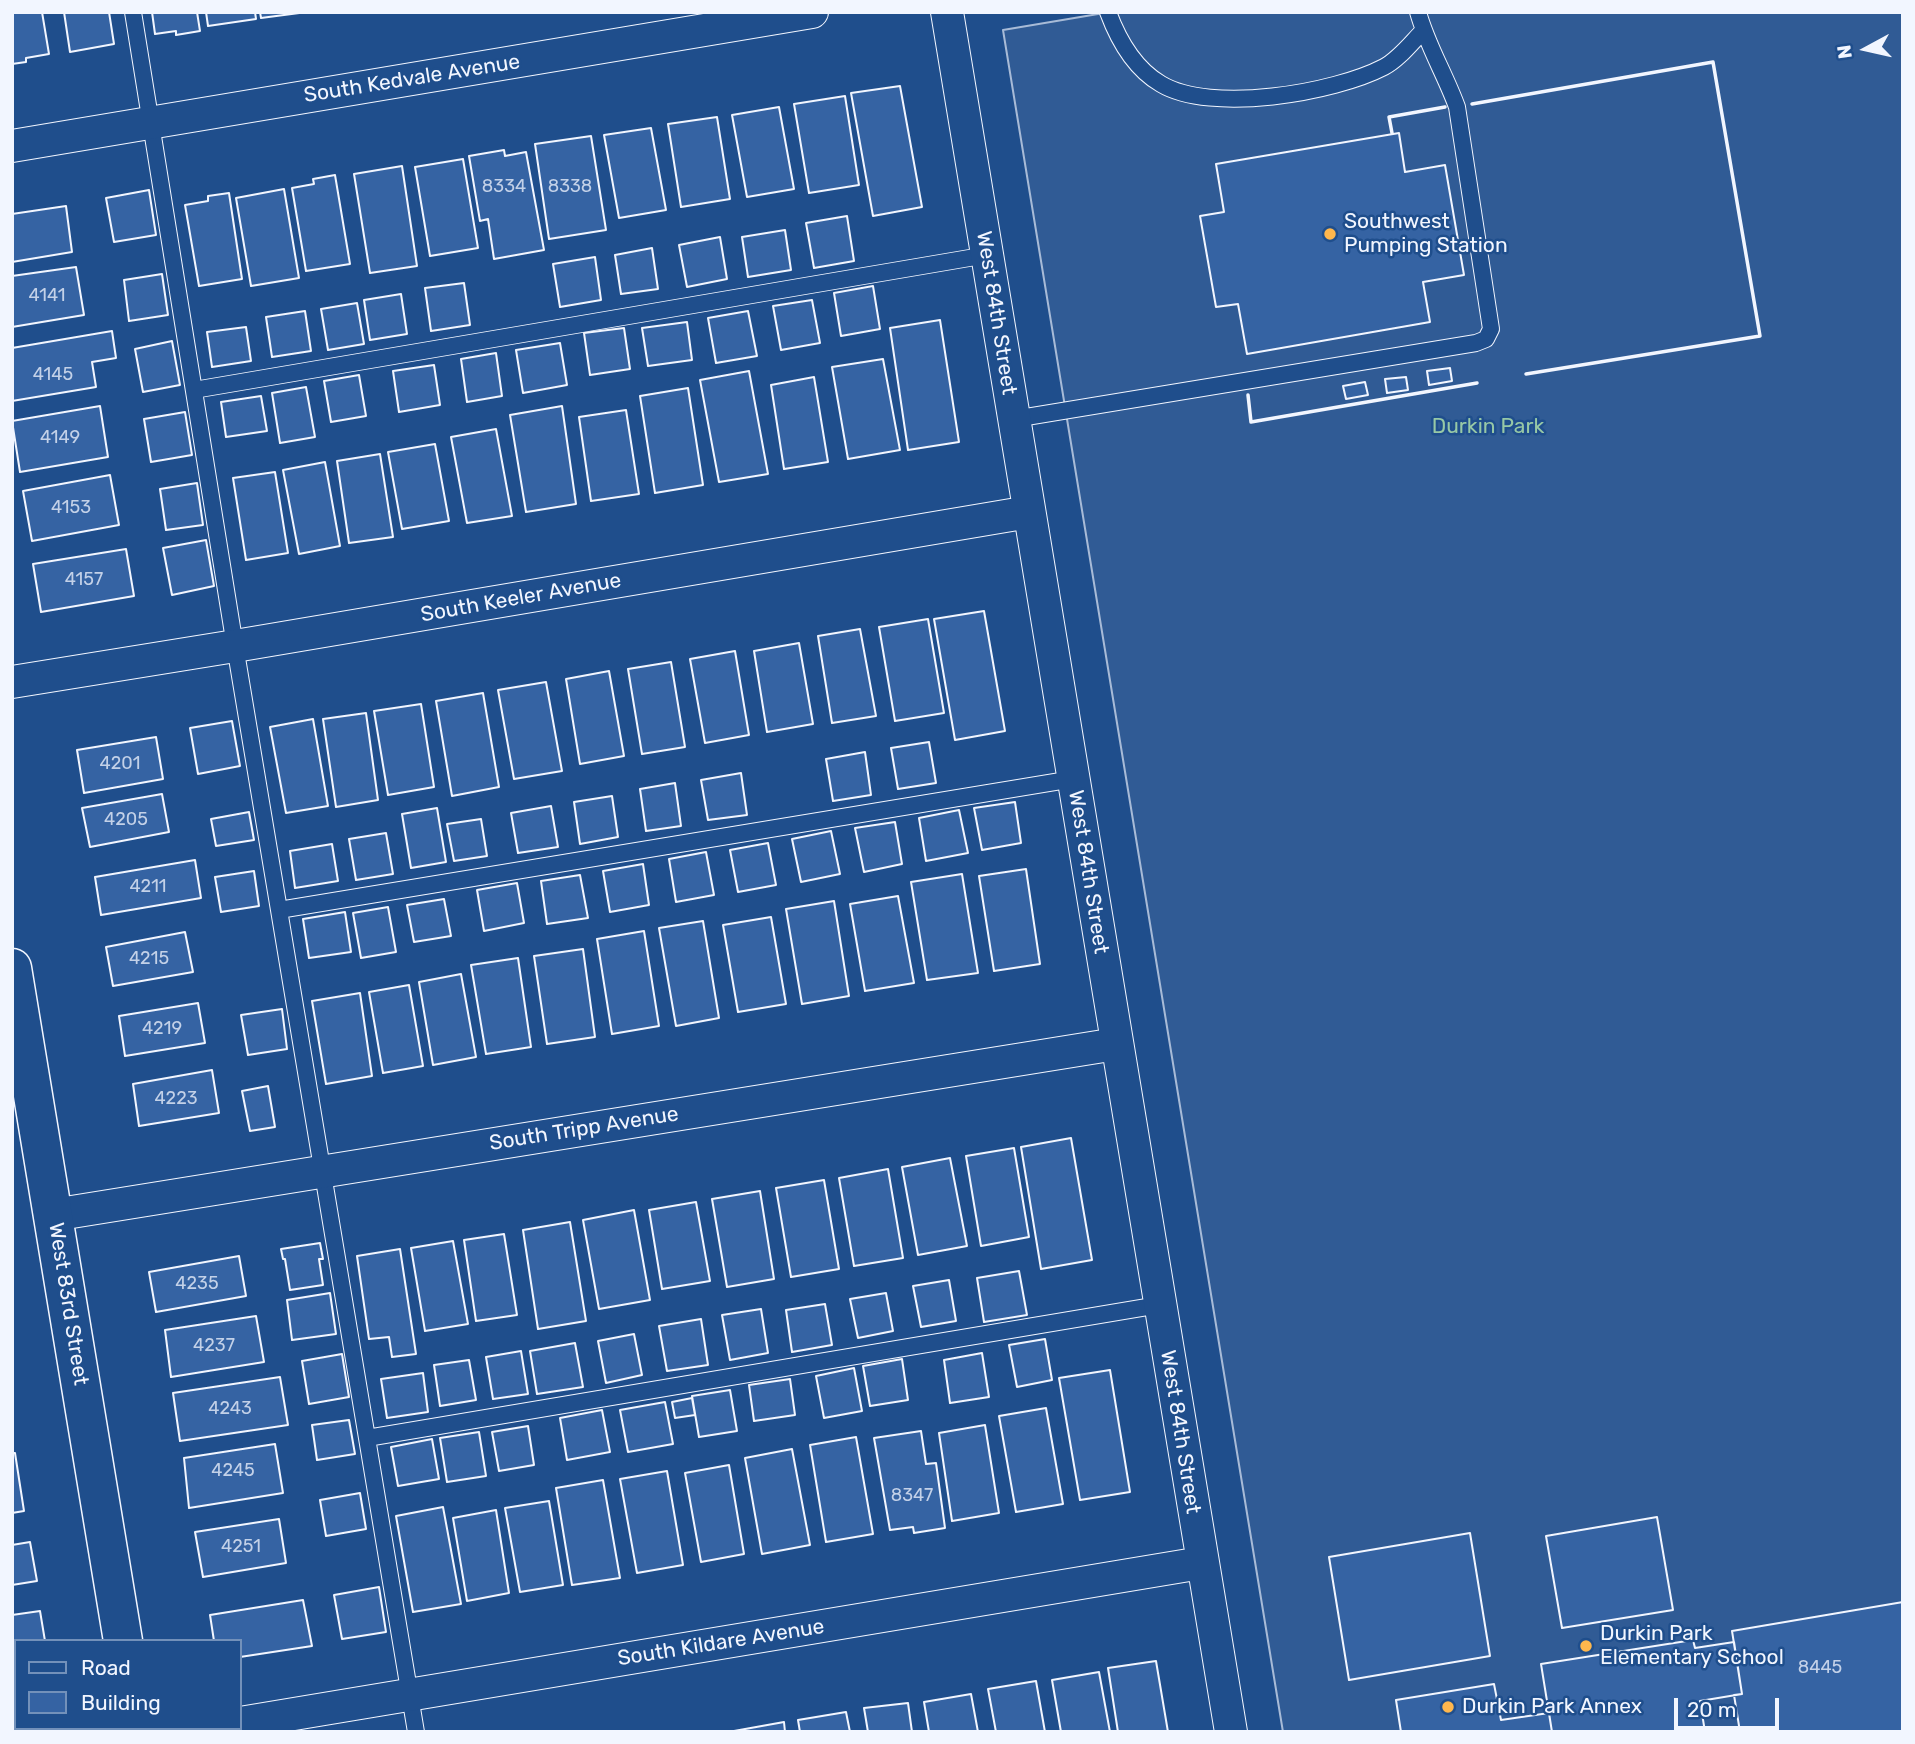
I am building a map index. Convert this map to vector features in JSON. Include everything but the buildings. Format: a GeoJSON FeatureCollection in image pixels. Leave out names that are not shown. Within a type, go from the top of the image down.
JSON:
{"type":"FeatureCollection","features":[{"type":"Feature","properties":{"kind":"street","name":"South Kedvale Avenue"},"geometry":{"type":"LineString","coordinates":[[12,146],[812,12]]}},
{"type":"Feature","properties":{"kind":"street","name":"West 84th Street"},"geometry":{"type":"LineString","coordinates":[[947,12],[1231,1732]]}},
{"type":"Feature","properties":{"kind":"street","name":"South Keeler Avenue"},"geometry":{"type":"LineString","coordinates":[[12,682],[1029,512]]}},
{"type":"Feature","properties":{"kind":"street","name":"West 83rd Street"},"geometry":{"type":"LineString","coordinates":[[12,968],[123,1639]]}},
{"type":"Feature","properties":{"kind":"street","name":"South Tripp Avenue"},"geometry":{"type":"LineString","coordinates":[[53,1215],[1116,1044]]}},
{"type":"Feature","properties":{"kind":"street","name":"South Kildare Avenue"},"geometry":{"type":"LineString","coordinates":[[242,1723],[1201,1563]]}},
{"type":"Feature","properties":{"kind":"lane"},"geometry":{"type":"LineString","coordinates":[[132,12],[415,1732]]}},
{"type":"Feature","properties":{"kind":"lane"},"geometry":{"type":"LineString","coordinates":[[1108,12],[1117,37],[1139,65],[1160,84],[1189,95],[1230,100],[1316,89],[1358,78],[1386,66],[1423,31]]}},
{"type":"Feature","properties":{"kind":"lane"},"geometry":{"type":"LineString","coordinates":[[1014,419],[1486,339],[1491,329],[1457,107],[1446,76],[1423,31],[1418,12]]}},
{"type":"Feature","properties":{"kind":"lane"},"geometry":{"type":"LineString","coordinates":[[194,390],[986,255]]}},
{"type":"Feature","properties":{"kind":"lane"},"geometry":{"type":"LineString","coordinates":[[279,910],[1073,779]]}},
{"type":"Feature","properties":{"kind":"lane"},"geometry":{"type":"LineString","coordinates":[[367,1438],[1159,1305]]}},
{"type":"Feature","properties":{"kind":"shaded area","name":"Durkin Park"},"geometry":{"type":"Polygon","coordinates":[[[1110,12],[1903,12],[1903,1732],[1283,1732],[1003,30],[1110,12]]]}},
{"type":"Feature","properties":{"kind":"wall"},"geometry":{"type":"LineString","coordinates":[[1472,104],[1713,62],[1760,336],[1526,374]]}},
{"type":"Feature","properties":{"kind":"wall"},"geometry":{"type":"LineString","coordinates":[[1392,133],[1389,117],[1445,107]]}},
{"type":"Feature","properties":{"kind":"wall"},"geometry":{"type":"LineString","coordinates":[[1248,395],[1251,422],[1477,383]]}},
{"type":"Feature","properties":{"kind":"place","name":"Southwest Pumping Station"},"geometry":{"type":"Point","coordinates":[1330,234]}},
{"type":"Feature","properties":{"kind":"place","name":"Durkin Park Elementary School"},"geometry":{"type":"Point","coordinates":[1586,1646]}},
{"type":"Feature","properties":{"kind":"place","name":"Durkin Park Annex"},"geometry":{"type":"Point","coordinates":[1448,1707]}}]}
